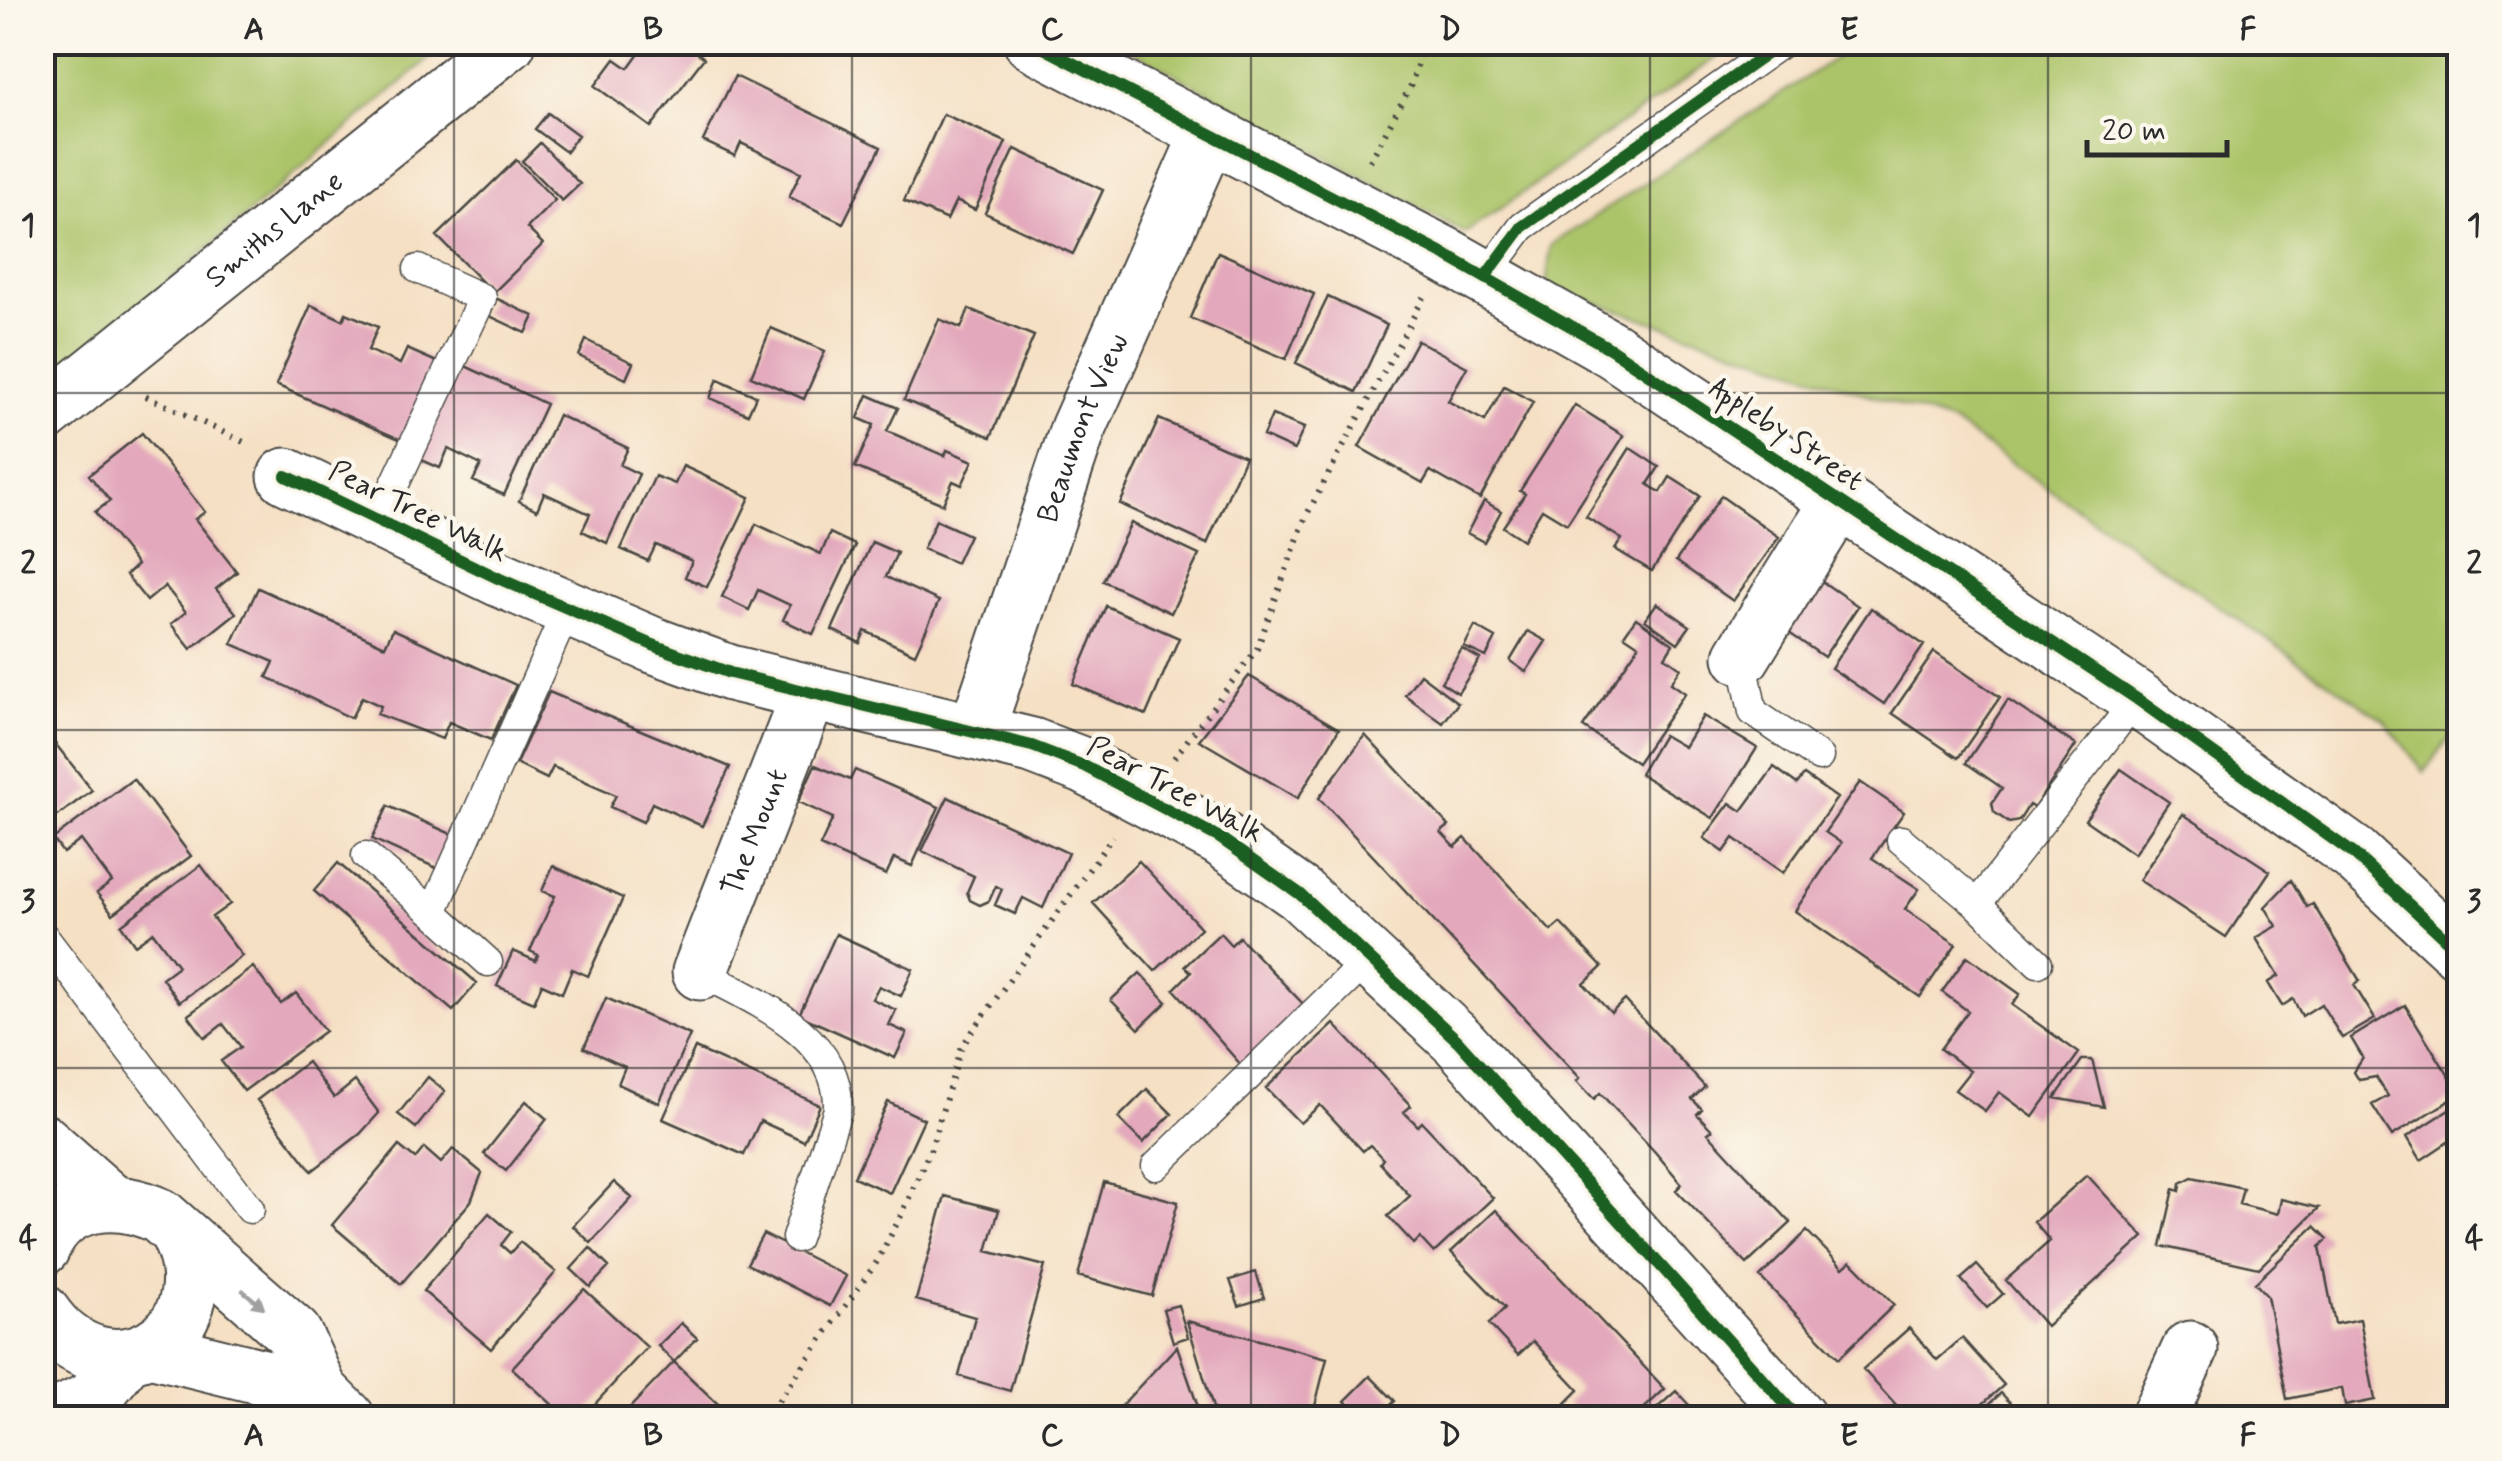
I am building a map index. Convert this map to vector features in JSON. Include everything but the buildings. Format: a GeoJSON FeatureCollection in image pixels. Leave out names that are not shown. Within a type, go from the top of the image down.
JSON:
{"type":"FeatureCollection","features":[{"type":"Feature","properties":{"kind":"street","name":"Smiths Lane"},"geometry":{"type":"LineString","coordinates":[[42,416],[508,42]]}},
{"type":"Feature","properties":{"kind":"street","name":"Appleby Street"},"geometry":{"type":"LineString","coordinates":[[1032,42],[1486,277],[1611,349],[2137,699],[2354,854],[2460,952]]}},
{"type":"Feature","properties":{"kind":"street","name":"Beaumont View"},"geometry":{"type":"LineString","coordinates":[[976,732],[1078,429],[1210,134]]}},
{"type":"Feature","properties":{"kind":"street","name":"Pear Tree Walk"},"geometry":{"type":"LineString","coordinates":[[286,476],[568,608],[730,673],[976,732],[1084,766],[1190,820],[1300,894],[1458,1041],[1798,1418]]}},
{"type":"Feature","properties":{"kind":"street"},"geometry":{"type":"LineString","coordinates":[[1742,657],[1839,500]]}},
{"type":"Feature","properties":{"kind":"street","name":"The Mount"},"geometry":{"type":"LineString","coordinates":[[700,972],[809,694]]}},
{"type":"Feature","properties":{"kind":"street"},"geometry":{"type":"LineString","coordinates":[[42,1140],[110,1201]]}},
{"type":"Feature","properties":{"kind":"street"},"geometry":{"type":"LineString","coordinates":[[42,1248],[61,1222],[83,1207],[110,1201],[148,1210],[294,1334],[333,1405]]}},
{"type":"Feature","properties":{"kind":"street"},"geometry":{"type":"LineString","coordinates":[[54,1418],[93,1399],[138,1353],[171,1334],[185,1313],[192,1287],[190,1260],[179,1236]]}},
{"type":"Feature","properties":{"kind":"street"},"geometry":{"type":"LineString","coordinates":[[42,1312],[56,1333],[76,1348],[101,1357],[138,1353],[333,1405]]}},
{"type":"Feature","properties":{"kind":"street"},"geometry":{"type":"LineString","coordinates":[[2158,1418],[2190,1349]]}},
{"type":"Feature","properties":{"kind":"lane"},"geometry":{"type":"LineString","coordinates":[[1486,277],[1522,227],[1783,42]]}},
{"type":"Feature","properties":{"kind":"lane"},"geometry":{"type":"LineString","coordinates":[[378,520],[482,298],[418,269]]}},
{"type":"Feature","properties":{"kind":"lane"},"geometry":{"type":"LineString","coordinates":[[432,912],[568,608]]}},
{"type":"Feature","properties":{"kind":"lane"},"geometry":{"type":"LineString","coordinates":[[1742,657],[1753,712],[1819,757]]}},
{"type":"Feature","properties":{"kind":"lane"},"geometry":{"type":"LineString","coordinates":[[1977,904],[2137,699]]}},
{"type":"Feature","properties":{"kind":"lane"},"geometry":{"type":"LineString","coordinates":[[1902,840],[2038,963]]}},
{"type":"Feature","properties":{"kind":"lane"},"geometry":{"type":"LineString","coordinates":[[366,856],[488,962]]}},
{"type":"Feature","properties":{"kind":"lane"},"geometry":{"type":"LineString","coordinates":[[42,934],[250,1209]]}},
{"type":"Feature","properties":{"kind":"lane"},"geometry":{"type":"LineString","coordinates":[[1156,1166],[1368,960]]}},
{"type":"Feature","properties":{"kind":"lane"},"geometry":{"type":"LineString","coordinates":[[700,972],[765,1007],[820,1049],[832,1069],[839,1092],[838,1109],[796,1238]]}},
{"type":"Feature","properties":{"kind":"path"},"geometry":{"type":"LineString","coordinates":[[1344,206],[1400,110],[1424,42]]}},
{"type":"Feature","properties":{"kind":"path"},"geometry":{"type":"LineString","coordinates":[[103,368],[159,405],[256,448],[286,476]]}},
{"type":"Feature","properties":{"kind":"green space"},"geometry":{"type":"Polygon","coordinates":[[[1737,42],[1465,233],[1118,43],[1737,42]]]}},
{"type":"Feature","properties":{"kind":"green space"},"geometry":{"type":"Polygon","coordinates":[[[43,43],[447,43],[43,390],[43,43]]]}},
{"type":"Feature","properties":{"kind":"green space"},"geometry":{"type":"Polygon","coordinates":[[[1858,43],[2459,43],[2459,725],[2424,772],[2384,720],[1953,423],[1546,286],[1551,245],[1858,43]]]}},
{"type":"Feature","properties":{"kind":"cycle path"},"geometry":{"type":"LineString","coordinates":[[1032,42],[1447,256],[1611,349],[2137,699],[2354,854],[2460,952]]}},
{"type":"Feature","properties":{"kind":"cycle path"},"geometry":{"type":"LineString","coordinates":[[1485,277],[1522,227],[1783,42]]}},
{"type":"Feature","properties":{"kind":"cycle path"},"geometry":{"type":"LineString","coordinates":[[286,476],[500,579],[653,645],[730,673],[1032,746],[1084,766],[1220,838],[1300,894],[1458,1041],[1798,1418]]}}]}
